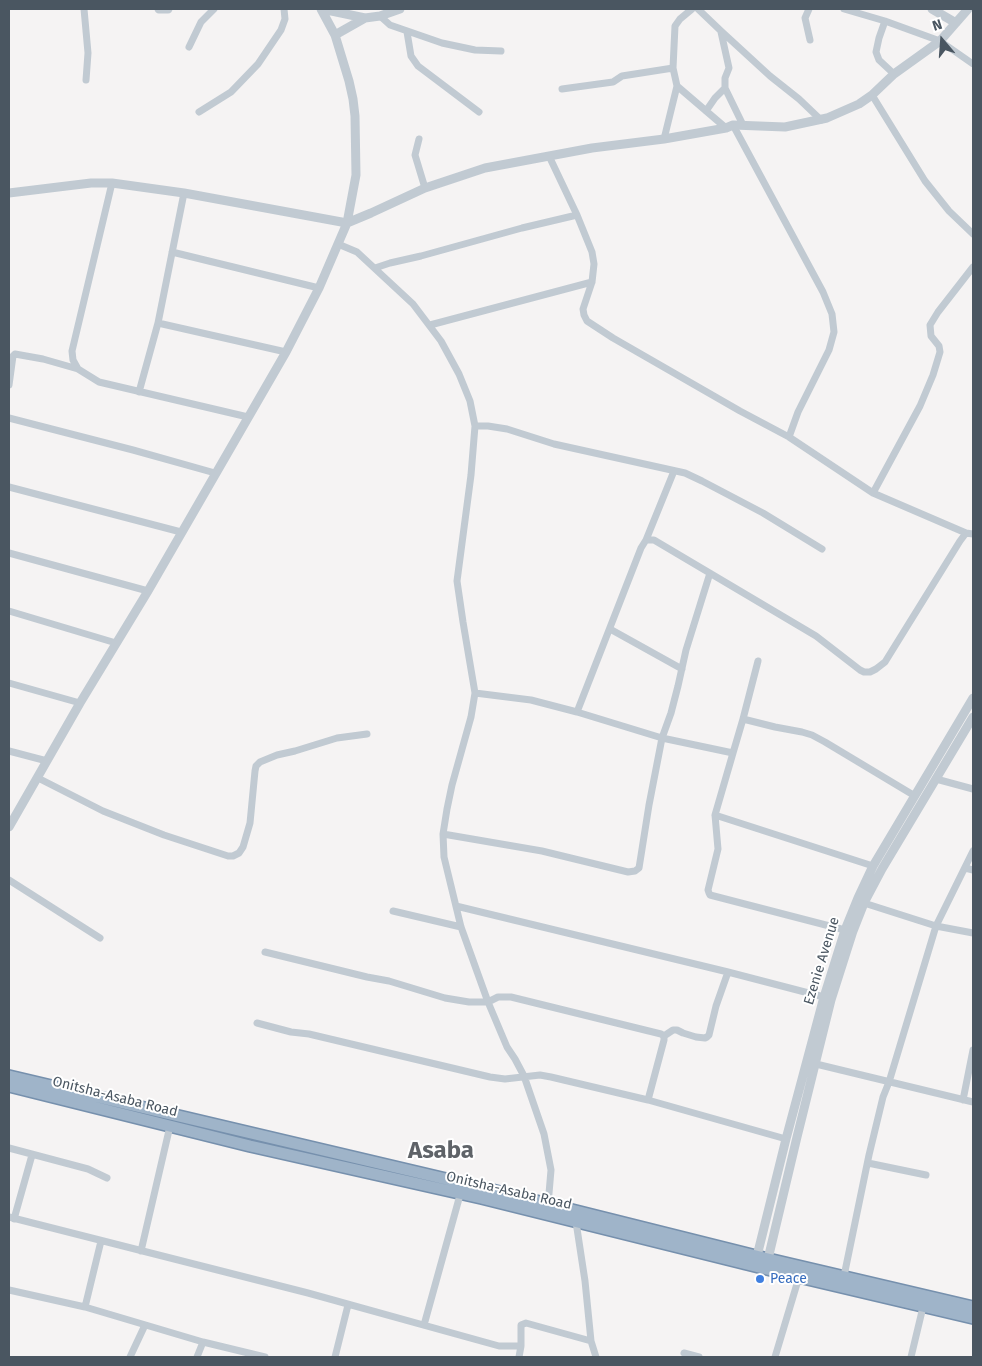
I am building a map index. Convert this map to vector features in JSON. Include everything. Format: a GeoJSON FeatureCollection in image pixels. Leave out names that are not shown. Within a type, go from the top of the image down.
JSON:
{"type":"FeatureCollection","features":[{"type":"Feature","properties":{"kind":"highway"},"geometry":{"type":"LineString","coordinates":[[9,1076],[480,1187],[973,1307]]}},
{"type":"Feature","properties":{"kind":"highway","name":"Onitsha-Asaba Road"},"geometry":{"type":"LineString","coordinates":[[9,1086],[973,1318]]}},
{"type":"Feature","properties":{"kind":"highway"},"geometry":{"type":"LineString","coordinates":[[319,1150],[319,1162]]}},
{"type":"Feature","properties":{"kind":"street"},"geometry":{"type":"LineString","coordinates":[[84,9],[88,53],[86,80]]}},
{"type":"Feature","properties":{"kind":"street"},"geometry":{"type":"LineString","coordinates":[[159,9],[168,9]]}},
{"type":"Feature","properties":{"kind":"street"},"geometry":{"type":"LineString","coordinates":[[189,47],[200,22],[214,9]]}},
{"type":"Feature","properties":{"kind":"street"},"geometry":{"type":"LineString","coordinates":[[199,112],[231,92],[258,64],[281,30],[285,19],[284,9]]}},
{"type":"Feature","properties":{"kind":"street"},"geometry":{"type":"LineString","coordinates":[[322,9],[365,18],[380,16],[400,9]]}},
{"type":"Feature","properties":{"kind":"street"},"geometry":{"type":"LineString","coordinates":[[9,827],[286,352],[319,288],[338,244],[346,223],[356,175],[355,116],[353,99],[335,35],[322,9]]}},
{"type":"Feature","properties":{"kind":"street"},"geometry":{"type":"LineString","coordinates":[[664,139],[677,86],[673,68],[675,26],[692,9]]}},
{"type":"Feature","properties":{"kind":"street"},"geometry":{"type":"LineString","coordinates":[[698,9],[820,120]]}},
{"type":"Feature","properties":{"kind":"street"},"geometry":{"type":"LineString","coordinates":[[809,9],[805,18],[810,40]]}},
{"type":"Feature","properties":{"kind":"street"},"geometry":{"type":"LineString","coordinates":[[844,9],[886,21],[940,41],[973,64]]}},
{"type":"Feature","properties":{"kind":"street"},"geometry":{"type":"LineString","coordinates":[[932,9],[956,23]]}},
{"type":"Feature","properties":{"kind":"street"},"geometry":{"type":"LineString","coordinates":[[9,193],[91,182],[112,183],[184,193],[346,223],[425,188],[485,168],[592,148],[664,139],[729,127],[743,125],[785,127],[820,120],[843,112],[872,95],[894,74],[940,41],[968,9]]}},
{"type":"Feature","properties":{"kind":"street"},"geometry":{"type":"LineString","coordinates":[[380,16],[390,25],[442,44],[475,50],[501,51]]}},
{"type":"Feature","properties":{"kind":"street"},"geometry":{"type":"LineString","coordinates":[[335,35],[365,18]]}},
{"type":"Feature","properties":{"kind":"street"},"geometry":{"type":"LineString","coordinates":[[886,21],[876,52],[879,60],[894,74]]}},
{"type":"Feature","properties":{"kind":"street"},"geometry":{"type":"LineString","coordinates":[[721,31],[729,68],[725,78],[725,88],[743,125]]}},
{"type":"Feature","properties":{"kind":"street"},"geometry":{"type":"LineString","coordinates":[[407,32],[411,56],[418,66],[479,112]]}},
{"type":"Feature","properties":{"kind":"street"},"geometry":{"type":"LineString","coordinates":[[562,89],[613,82],[622,76],[673,68]]}},
{"type":"Feature","properties":{"kind":"street"},"geometry":{"type":"LineString","coordinates":[[677,86],[706,111],[729,127],[823,292],[832,314],[834,332],[829,350],[798,412],[789,437]]}},
{"type":"Feature","properties":{"kind":"street"},"geometry":{"type":"LineString","coordinates":[[706,111],[725,88]]}},
{"type":"Feature","properties":{"kind":"street"},"geometry":{"type":"LineString","coordinates":[[872,95],[925,182],[949,211],[973,234]]}},
{"type":"Feature","properties":{"kind":"street"},"geometry":{"type":"LineString","coordinates":[[419,139],[415,155],[425,188]]}},
{"type":"Feature","properties":{"kind":"street"},"geometry":{"type":"LineString","coordinates":[[549,156],[592,252],[594,264],[592,282],[583,309],[587,321],[740,411],[789,437],[873,493],[969,534],[960,541],[884,662],[870,672],[860,670],[816,636],[710,573],[654,540],[646,540]]}},
{"type":"Feature","properties":{"kind":"street"},"geometry":{"type":"LineString","coordinates":[[78,369],[73,360],[72,351],[112,183]]}},
{"type":"Feature","properties":{"kind":"street"},"geometry":{"type":"LineString","coordinates":[[139,392],[158,324],[184,193]]}},
{"type":"Feature","properties":{"kind":"street"},"geometry":{"type":"LineString","coordinates":[[375,268],[577,215]]}},
{"type":"Feature","properties":{"kind":"street"},"geometry":{"type":"LineString","coordinates":[[338,244],[357,252],[412,304],[430,325],[459,374],[470,402],[475,426],[471,475],[457,581],[462,622],[476,693],[452,784],[443,834],[444,857],[461,927],[488,1002],[508,1047],[524,1076],[544,1134],[551,1170],[548,1205]]}},
{"type":"Feature","properties":{"kind":"street"},"geometry":{"type":"LineString","coordinates":[[172,252],[319,288]]}},
{"type":"Feature","properties":{"kind":"street"},"geometry":{"type":"LineString","coordinates":[[873,493],[920,406],[933,375],[940,352],[939,346],[930,336],[930,325],[973,267]]}},
{"type":"Feature","properties":{"kind":"street"},"geometry":{"type":"LineString","coordinates":[[430,325],[592,282]]}},
{"type":"Feature","properties":{"kind":"street"},"geometry":{"type":"LineString","coordinates":[[158,324],[286,352]]}},
{"type":"Feature","properties":{"kind":"street"},"geometry":{"type":"LineString","coordinates":[[9,385],[13,356],[16,354],[78,369],[99,382],[248,417]]}},
{"type":"Feature","properties":{"kind":"street"},"geometry":{"type":"LineString","coordinates":[[9,418],[126,448],[216,474]]}},
{"type":"Feature","properties":{"kind":"street"},"geometry":{"type":"LineString","coordinates":[[475,426],[507,429],[554,444],[685,473],[736,498],[822,548]]}},
{"type":"Feature","properties":{"kind":"street"},"geometry":{"type":"LineString","coordinates":[[577,712],[641,548],[674,471]]}},
{"type":"Feature","properties":{"kind":"street"},"geometry":{"type":"LineString","coordinates":[[9,487],[181,532]]}},
{"type":"Feature","properties":{"kind":"street"},"geometry":{"type":"LineString","coordinates":[[9,553],[148,591]]}},
{"type":"Feature","properties":{"kind":"street"},"geometry":{"type":"LineString","coordinates":[[443,834],[542,851],[628,872],[639,868],[662,738],[673,704],[686,650],[710,573]]}},
{"type":"Feature","properties":{"kind":"street"},"geometry":{"type":"LineString","coordinates":[[9,611],[116,643]]}},
{"type":"Feature","properties":{"kind":"street"},"geometry":{"type":"LineString","coordinates":[[610,629],[682,669]]}},
{"type":"Feature","properties":{"kind":"street"},"geometry":{"type":"LineString","coordinates":[[758,662],[744,719],[715,816],[718,849],[708,890],[710,895],[845,930]]}},
{"type":"Feature","properties":{"kind":"street"},"geometry":{"type":"LineString","coordinates":[[9,683],[80,703]]}},
{"type":"Feature","properties":{"kind":"street"},"geometry":{"type":"LineString","coordinates":[[476,693],[531,700],[662,738],[733,753]]}},
{"type":"Feature","properties":{"kind":"street","name":"Ezenie Avenue"},"geometry":{"type":"LineString","coordinates":[[762,1257],[816,1064],[831,1000],[853,931],[864,903],[886,861],[936,779],[973,698]]}},
{"type":"Feature","properties":{"kind":"street","name":"Ezenie Avenue"},"geometry":{"type":"LineString","coordinates":[[762,1257],[786,1139],[824,997],[845,930],[874,866],[915,796],[973,717]]}},
{"type":"Feature","properties":{"kind":"street"},"geometry":{"type":"LineString","coordinates":[[744,719],[812,735],[915,796]]}},
{"type":"Feature","properties":{"kind":"street"},"geometry":{"type":"LineString","coordinates":[[38,778],[104,811],[164,835],[233,856],[239,853],[243,847],[250,823],[254,770],[260,762],[277,755],[337,738],[367,734]]}},
{"type":"Feature","properties":{"kind":"street"},"geometry":{"type":"LineString","coordinates":[[9,751],[47,760]]}},
{"type":"Feature","properties":{"kind":"street"},"geometry":{"type":"LineString","coordinates":[[936,779],[973,789]]}},
{"type":"Feature","properties":{"kind":"street"},"geometry":{"type":"LineString","coordinates":[[715,816],[874,866]]}},
{"type":"Feature","properties":{"kind":"street"},"geometry":{"type":"LineString","coordinates":[[844,1276],[883,1098],[936,926],[973,851]]}},
{"type":"Feature","properties":{"kind":"street"},"geometry":{"type":"LineString","coordinates":[[965,868],[973,870]]}},
{"type":"Feature","properties":{"kind":"street"},"geometry":{"type":"LineString","coordinates":[[9,880],[100,938]]}},
{"type":"Feature","properties":{"kind":"street"},"geometry":{"type":"LineString","coordinates":[[864,903],[936,926],[973,933]]}},
{"type":"Feature","properties":{"kind":"street"},"geometry":{"type":"LineString","coordinates":[[456,906],[824,997]]}},
{"type":"Feature","properties":{"kind":"street"},"geometry":{"type":"LineString","coordinates":[[393,911],[461,927]]}},
{"type":"Feature","properties":{"kind":"street"},"geometry":{"type":"LineString","coordinates":[[265,952],[389,981],[444,998],[468,1002],[488,1002],[498,997],[511,998],[657,1032],[664,1036]]}},
{"type":"Feature","properties":{"kind":"street"},"geometry":{"type":"LineString","coordinates":[[664,1036],[673,1030],[705,1038],[709,1035],[716,1006],[728,972]]}},
{"type":"Feature","properties":{"kind":"street"},"geometry":{"type":"LineString","coordinates":[[257,1023],[490,1077],[505,1079],[540,1075],[551,1077],[648,1100],[786,1139]]}},
{"type":"Feature","properties":{"kind":"street"},"geometry":{"type":"LineString","coordinates":[[648,1100],[664,1036]]}},
{"type":"Feature","properties":{"kind":"street"},"geometry":{"type":"LineString","coordinates":[[963,1100],[973,1050]]}},
{"type":"Feature","properties":{"kind":"street"},"geometry":{"type":"LineString","coordinates":[[816,1064],[973,1102]]}},
{"type":"Feature","properties":{"kind":"street"},"geometry":{"type":"LineString","coordinates":[[141,1251],[170,1126]]}},
{"type":"Feature","properties":{"kind":"street"},"geometry":{"type":"LineString","coordinates":[[9,1148],[88,1169],[107,1178]]}},
{"type":"Feature","properties":{"kind":"street"},"geometry":{"type":"LineString","coordinates":[[32,1155],[12,1218],[308,1293],[499,1346],[521,1346]]}},
{"type":"Feature","properties":{"kind":"street"},"geometry":{"type":"LineString","coordinates":[[868,1162],[926,1176]]}},
{"type":"Feature","properties":{"kind":"street"},"geometry":{"type":"LineString","coordinates":[[424,1326],[460,1195]]}},
{"type":"Feature","properties":{"kind":"street"},"geometry":{"type":"LineString","coordinates":[[576,1222],[591,1340],[596,1357]]}},
{"type":"Feature","properties":{"kind":"street"},"geometry":{"type":"LineString","coordinates":[[84,1307],[101,1241]]}},
{"type":"Feature","properties":{"kind":"street"},"geometry":{"type":"LineString","coordinates":[[775,1357],[799,1277]]}},
{"type":"Feature","properties":{"kind":"street"},"geometry":{"type":"LineString","coordinates":[[9,1290],[84,1307],[203,1342],[265,1357]]}},
{"type":"Feature","properties":{"kind":"street"},"geometry":{"type":"LineString","coordinates":[[335,1357],[348,1305]]}},
{"type":"Feature","properties":{"kind":"street"},"geometry":{"type":"LineString","coordinates":[[911,1357],[923,1307]]}},
{"type":"Feature","properties":{"kind":"street"},"geometry":{"type":"LineString","coordinates":[[519,1357],[521,1325],[526,1323],[591,1340]]}},
{"type":"Feature","properties":{"kind":"street"},"geometry":{"type":"LineString","coordinates":[[130,1357],[145,1325]]}},
{"type":"Feature","properties":{"kind":"street"},"geometry":{"type":"LineString","coordinates":[[197,1357],[203,1342]]}},
{"type":"Feature","properties":{"kind":"street"},"geometry":{"type":"LineString","coordinates":[[684,1353],[699,1357]]}},
{"type":"Feature","properties":{"kind":"place","name":"Peace"},"geometry":{"type":"Point","coordinates":[760,1279]}},
{"type":"Feature","properties":{"kind":"district","name":"Asaba"},"geometry":{"type":"Point","coordinates":[441,1151]}}]}
